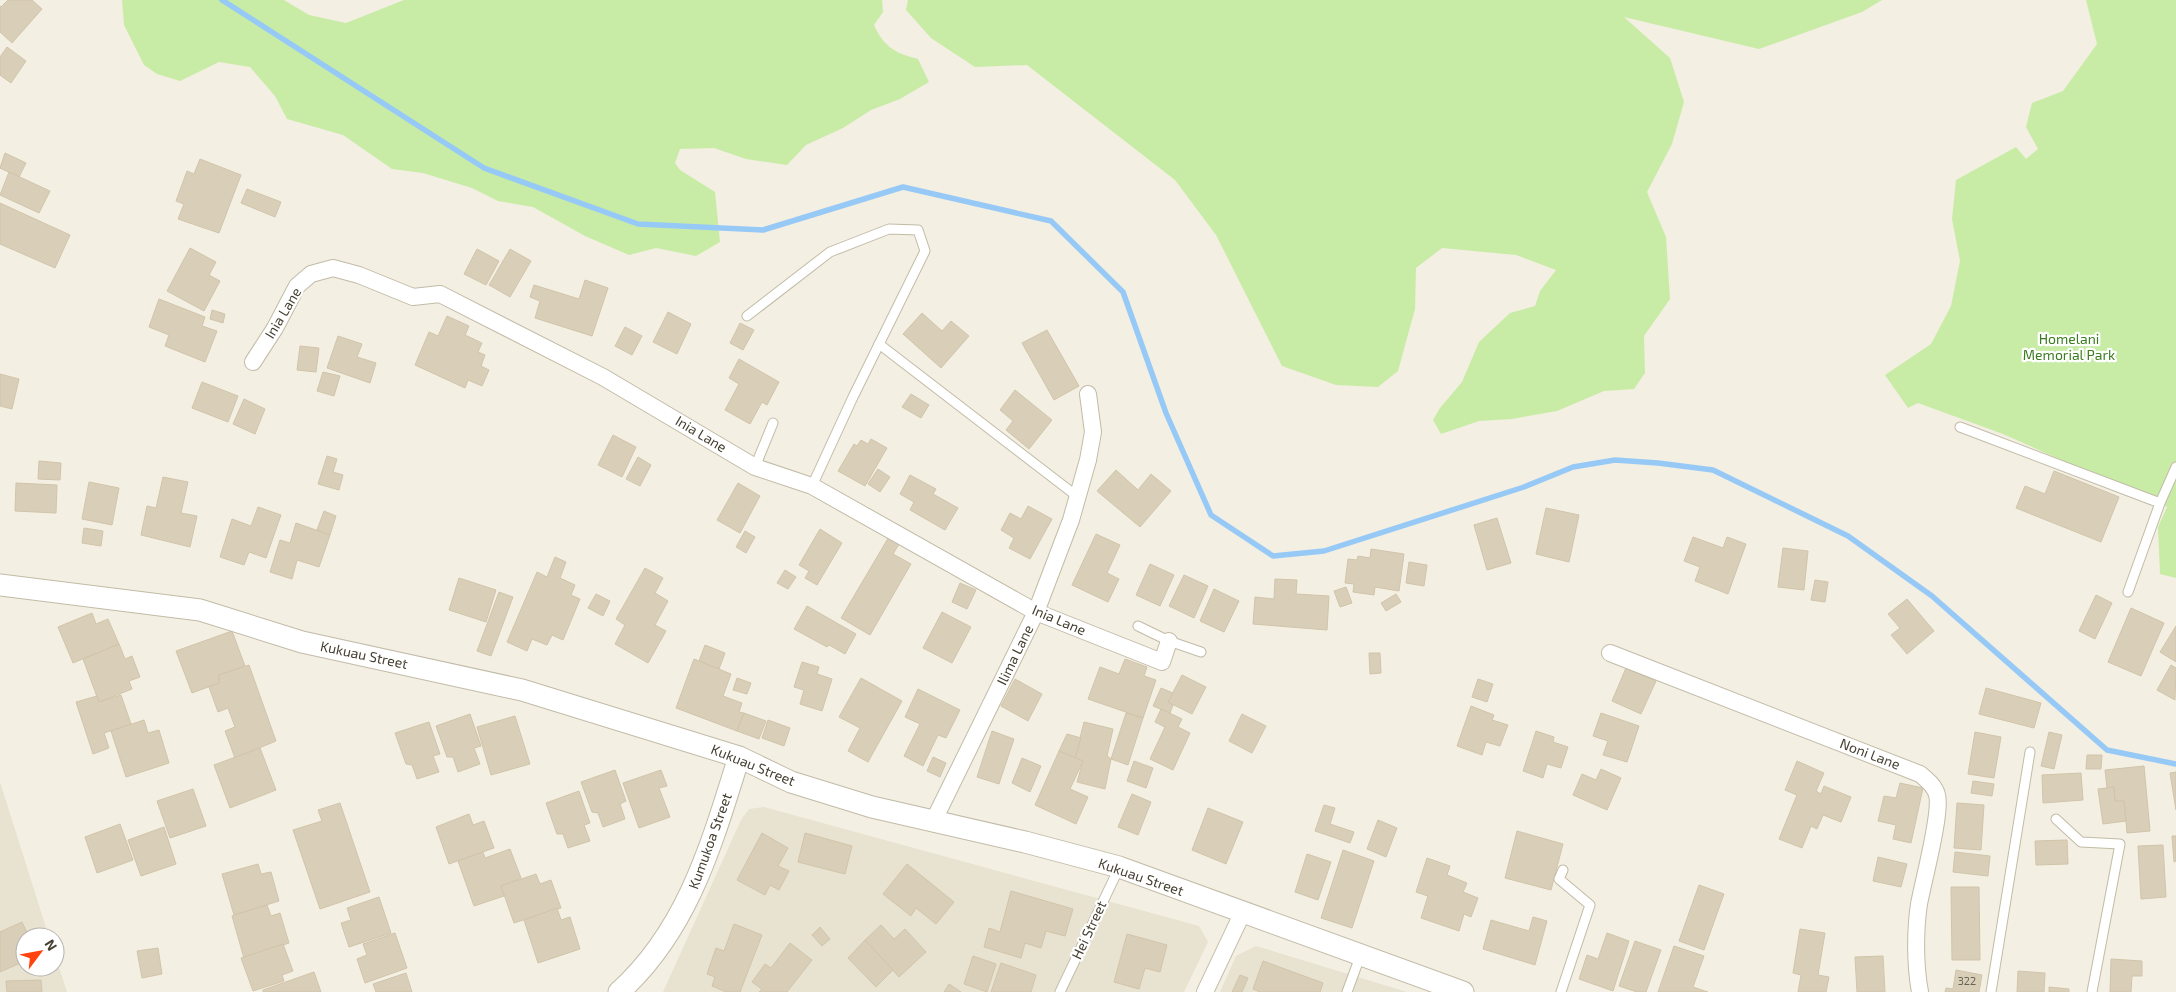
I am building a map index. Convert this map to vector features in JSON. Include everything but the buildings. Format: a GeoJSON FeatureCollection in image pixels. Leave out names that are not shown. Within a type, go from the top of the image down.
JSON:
{"type":"FeatureCollection","features":[{"type":"Feature","properties":{"kind":"street","name":"Inia Lane"},"geometry":{"type":"LineString","coordinates":[[253,362],[275,328],[297,286],[311,274],[333,268],[359,275],[413,297],[440,294],[603,377],[755,467],[812,486],[1036,612],[1162,662],[1169,641]]}},
{"type":"Feature","properties":{"kind":"street","name":"Ilima Lane"},"geometry":{"type":"LineString","coordinates":[[933,822],[1036,612],[1078,497],[1093,432],[1088,394]]}},
{"type":"Feature","properties":{"kind":"street","name":"Kukuau Street"},"geometry":{"type":"LineString","coordinates":[[0,585],[200,610],[302,642],[522,690],[739,757],[791,782],[872,807],[1025,842],[1119,867],[1242,914],[1361,954],[1463,992]]}},
{"type":"Feature","properties":{"kind":"street","name":"Noni Lane"},"geometry":{"type":"LineString","coordinates":[[1610,653],[1920,774],[1929,782],[1937,794],[1937,812],[1919,906],[1916,960],[1920,992]]}},
{"type":"Feature","properties":{"kind":"street","name":"Kumukoa Street"},"geometry":{"type":"LineString","coordinates":[[619,992],[632,980],[676,923],[695,887],[710,849],[739,757]]}},
{"type":"Feature","properties":{"kind":"street"},"geometry":{"type":"LineString","coordinates":[[1205,992],[1242,914]]}},
{"type":"Feature","properties":{"kind":"lane"},"geometry":{"type":"LineString","coordinates":[[747,316],[830,252],[889,230],[918,230],[925,251],[812,486]]}},
{"type":"Feature","properties":{"kind":"lane"},"geometry":{"type":"LineString","coordinates":[[879,344],[1078,497]]}},
{"type":"Feature","properties":{"kind":"lane"},"geometry":{"type":"LineString","coordinates":[[755,467],[773,423]]}},
{"type":"Feature","properties":{"kind":"lane"},"geometry":{"type":"LineString","coordinates":[[1960,427],[2160,503]]}},
{"type":"Feature","properties":{"kind":"lane"},"geometry":{"type":"LineString","coordinates":[[2128,592],[2160,503],[2176,466]]}},
{"type":"Feature","properties":{"kind":"lane"},"geometry":{"type":"LineString","coordinates":[[1138,626],[1169,641],[1201,652]]}},
{"type":"Feature","properties":{"kind":"lane"},"geometry":{"type":"LineString","coordinates":[[1991,992],[2030,752]]}},
{"type":"Feature","properties":{"kind":"lane"},"geometry":{"type":"LineString","coordinates":[[2056,819],[2081,842],[2120,844],[2092,992]]}},
{"type":"Feature","properties":{"kind":"lane","name":"Hei Street"},"geometry":{"type":"LineString","coordinates":[[1060,992],[1119,867]]}},
{"type":"Feature","properties":{"kind":"lane"},"geometry":{"type":"LineString","coordinates":[[1561,992],[1590,905],[1559,879],[1563,870]]}},
{"type":"Feature","properties":{"kind":"lane"},"geometry":{"type":"LineString","coordinates":[[1347,992],[1361,954]]}},
{"type":"Feature","properties":{"kind":"shaded area"},"geometry":{"type":"Polygon","coordinates":[[[0,782],[46,927],[15,927],[15,977],[62,977],[67,992],[0,992],[0,782]]]}},
{"type":"Feature","properties":{"kind":"shaded area"},"geometry":{"type":"Polygon","coordinates":[[[764,807],[1199,926],[1208,942],[1184,992],[663,992],[741,820],[749,809],[764,807]]]}},
{"type":"Feature","properties":{"kind":"shaded area"},"geometry":{"type":"Polygon","coordinates":[[[1256,946],[1407,992],[1220,992],[1236,956],[1256,946]]]}},
{"type":"Feature","properties":{"kind":"green space"},"geometry":{"type":"Polygon","coordinates":[[[122,0],[284,0],[309,15],[346,23],[404,0],[882,0],[883,12],[874,25],[878,33],[891,48],[918,59],[929,82],[900,99],[871,110],[843,128],[806,145],[787,165],[746,159],[714,148],[680,149],[675,163],[680,170],[715,192],[720,242],[696,256],[656,248],[629,255],[585,236],[533,207],[498,201],[472,188],[423,173],[392,169],[343,135],[287,119],[275,96],[250,67],[219,62],[180,81],[157,74],[144,65],[124,25],[122,0]]]}},
{"type":"Feature","properties":{"kind":"green space"},"geometry":{"type":"Polygon","coordinates":[[[908,0],[1882,0],[1862,12],[1759,49],[1624,17],[1670,58],[1684,102],[1672,144],[1647,192],[1666,237],[1670,299],[1644,336],[1645,373],[1634,389],[1604,391],[1557,411],[1512,419],[1479,421],[1441,434],[1433,420],[1440,408],[1462,382],[1479,342],[1510,313],[1535,306],[1540,291],[1556,270],[1516,255],[1442,248],[1416,268],[1415,309],[1398,371],[1378,387],[1336,385],[1282,366],[1216,235],[1175,180],[1027,65],[975,67],[931,38],[906,10],[908,0]]]}},
{"type":"Feature","properties":{"kind":"green space","name":"Homelani Memorial Park"},"geometry":{"type":"Polygon","coordinates":[[[2086,0],[2176,0],[2176,578],[2160,574],[2158,527],[2167,507],[2003,434],[1918,403],[1908,408],[1885,375],[1931,344],[1951,306],[1960,261],[1952,219],[1956,180],[2016,147],[2026,159],[2038,149],[2026,127],[2032,103],[2063,91],[2097,44],[2086,0]]]}},
{"type":"Feature","properties":{"kind":"waterway"},"geometry":{"type":"LineString","coordinates":[[222,0],[484,168],[638,224],[763,230],[903,187],[1051,221],[1123,292],[1166,413],[1211,515],[1273,556],[1324,551],[1524,487],[1573,467],[1615,460],[1713,470],[1848,536],[1932,596],[2107,750],[2176,764]]}}]}
